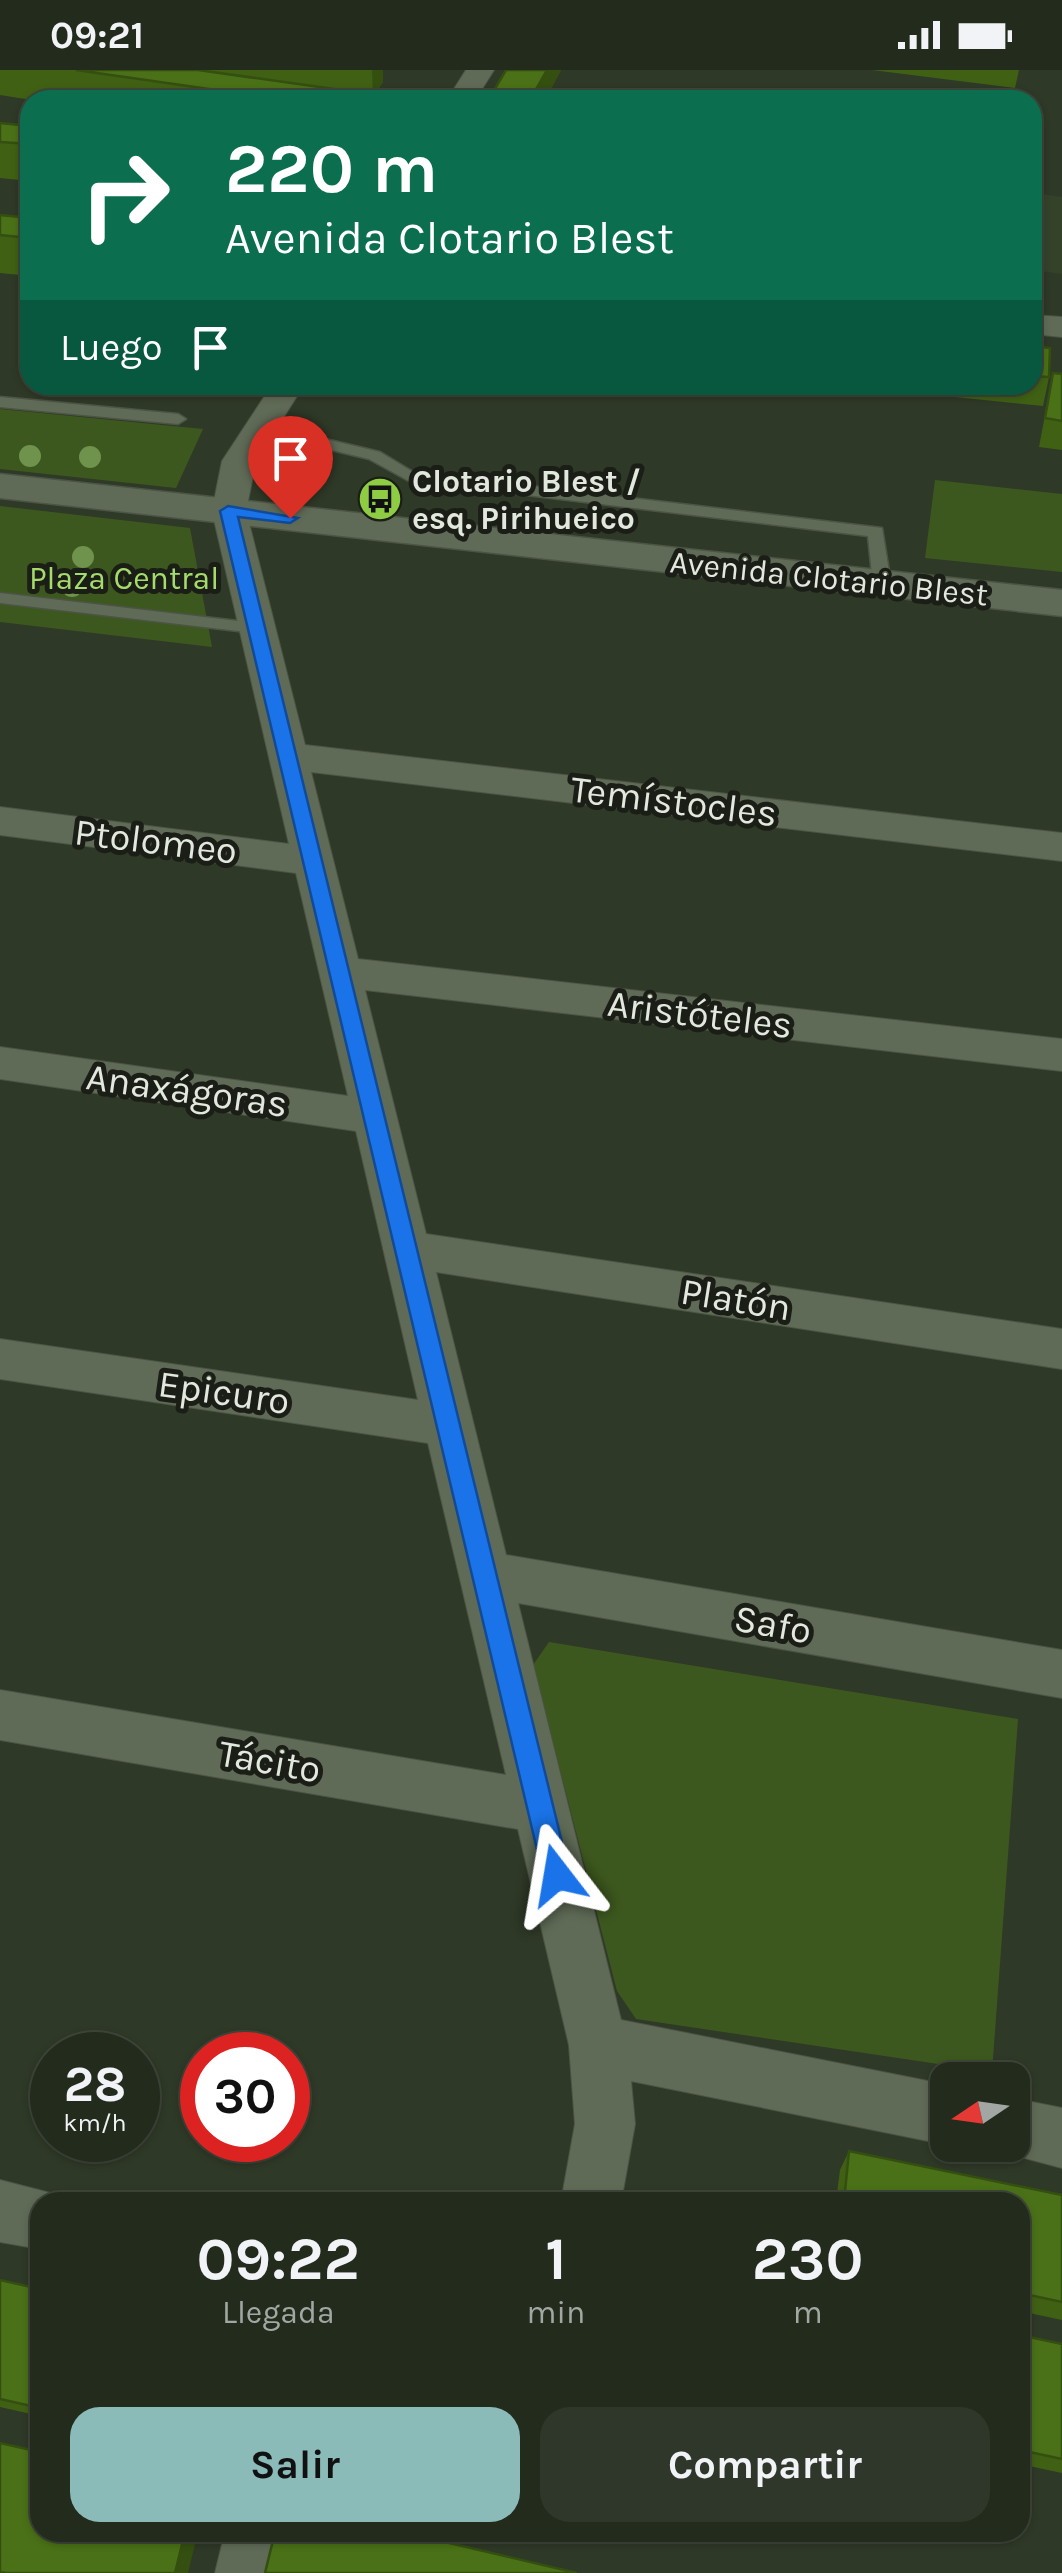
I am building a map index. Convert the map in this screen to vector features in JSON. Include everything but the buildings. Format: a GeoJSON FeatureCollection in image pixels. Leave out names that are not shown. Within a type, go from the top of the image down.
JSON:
{"type":"FeatureCollection","features":[{"type":"Feature","properties":{"kind":"main road","name":"Avenida Clotario Blest"},"geometry":{"type":"LineString","coordinates":[[0,486],[1062,603]]}},
{"type":"Feature","properties":{"kind":"street"},"geometry":{"type":"LineString","coordinates":[[281,395],[239,461],[228,511],[374,1117],[410,1250],[448,1425],[598,2045],[605,2124],[593,2192]]}},
{"type":"Feature","properties":{"kind":"street","name":"Temístocles"},"geometry":{"type":"LineString","coordinates":[[286,756],[1062,846]]}},
{"type":"Feature","properties":{"kind":"street","name":"Ptolomeo"},"geometry":{"type":"LineString","coordinates":[[0,821],[311,861]]}},
{"type":"Feature","properties":{"kind":"street","name":"Aristóteles"},"geometry":{"type":"LineString","coordinates":[[339,972],[1062,1055]]}},
{"type":"Feature","properties":{"kind":"street","name":"Anaxágoras"},"geometry":{"type":"LineString","coordinates":[[0,1064],[374,1117]]}},
{"type":"Feature","properties":{"kind":"street","name":"Platón"},"geometry":{"type":"LineString","coordinates":[[410,1250],[1062,1349]]}},
{"type":"Feature","properties":{"kind":"street","name":"Epicuro"},"geometry":{"type":"LineString","coordinates":[[0,1358],[448,1425]]}},
{"type":"Feature","properties":{"kind":"street","name":"Safo"},"geometry":{"type":"LineString","coordinates":[[484,1574],[1062,1674]]}},
{"type":"Feature","properties":{"kind":"street","name":"Tácito"},"geometry":{"type":"LineString","coordinates":[[0,1716],[540,1807]]}},
{"type":"Feature","properties":{"kind":"street"},"geometry":{"type":"LineString","coordinates":[[598,2045],[930,2111]]}},
{"type":"Feature","properties":{"kind":"street"},"geometry":{"type":"LineString","coordinates":[[1030,2132],[1062,2138]]}},
{"type":"Feature","properties":{"kind":"street"},"geometry":{"type":"LineString","coordinates":[[0,2211],[30,2216]]}},
{"type":"Feature","properties":{"kind":"street"},"geometry":{"type":"LineString","coordinates":[[250,2573],[256,2542]]}},
{"type":"Feature","properties":{"kind":"lane"},"geometry":{"type":"LineString","coordinates":[[0,402],[178,420]]}},
{"type":"Feature","properties":{"kind":"lane"},"geometry":{"type":"LineString","coordinates":[[258,428],[374,455],[409,476],[876,532],[882,584]]}},
{"type":"Feature","properties":{"kind":"lane"},"geometry":{"type":"LineString","coordinates":[[0,598],[255,628]]}},
{"type":"Feature","properties":{"kind":"shaded area"},"geometry":{"type":"Polygon","coordinates":[[[1042,194],[1062,197],[1062,274],[1042,271],[1042,194]]]}},
{"type":"Feature","properties":{"kind":"green space"},"geometry":{"type":"Polygon","coordinates":[[[0,409],[203,429],[176,488],[0,469],[0,409]]]}},
{"type":"Feature","properties":{"kind":"green space"},"geometry":{"type":"Polygon","coordinates":[[[935,480],[1062,494],[1062,572],[925,558],[935,480]]]}},
{"type":"Feature","properties":{"kind":"green space","name":"Plaza Central"},"geometry":{"type":"Polygon","coordinates":[[[0,506],[190,528],[212,647],[0,622],[0,506]]]}},
{"type":"Feature","properties":{"kind":"green space"},"geometry":{"type":"Polygon","coordinates":[[[549,1642],[1018,1719],[993,2062],[930,2063],[636,2019],[617,1991],[533,1665],[549,1642]]]}},
{"type":"Feature","properties":{"kind":"place","name":"Clotario Blest / esq. Pirihueico"},"geometry":{"type":"Point","coordinates":[380,499]}},
{"type":"Feature","properties":{"kind":"route"},"geometry":{"type":"LineString","coordinates":[[290,518],[228,511],[374,1117],[410,1250],[448,1425],[557,1875]]}}]}
